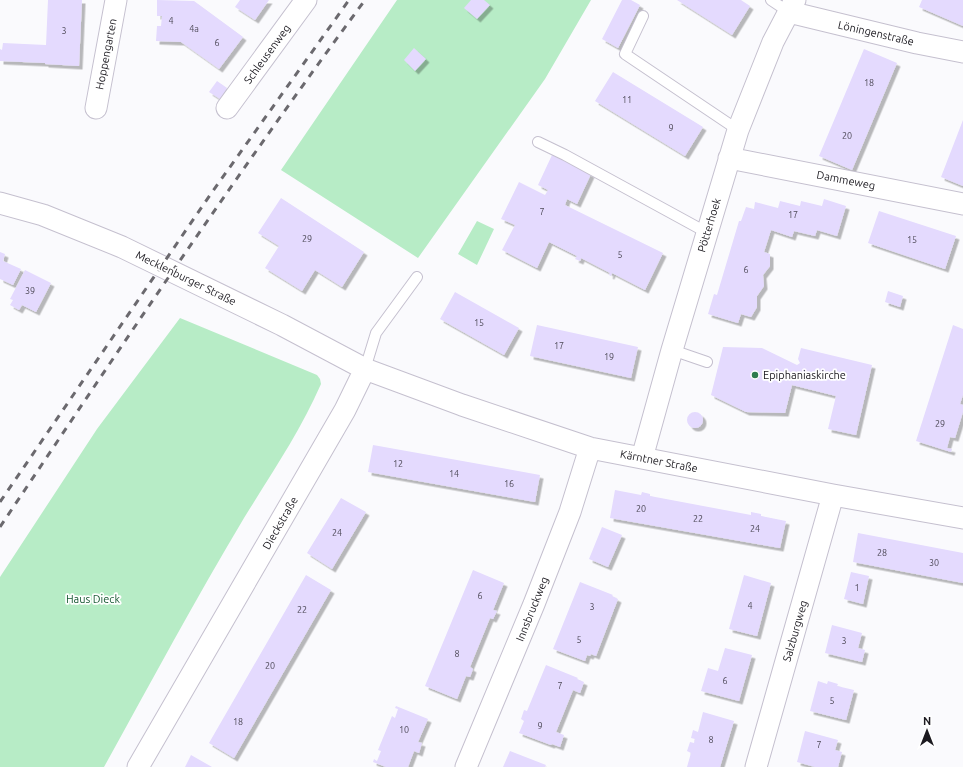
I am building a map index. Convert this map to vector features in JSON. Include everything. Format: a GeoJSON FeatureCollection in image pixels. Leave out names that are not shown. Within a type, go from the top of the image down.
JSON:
{"type":"FeatureCollection","features":[{"type":"Feature","properties":{"kind":"street","name":"Hoppengarten"},"geometry":{"type":"LineString","coordinates":[[96,108],[116,0]]}},
{"type":"Feature","properties":{"kind":"street","name":"Schleusenweg"},"geometry":{"type":"LineString","coordinates":[[227,108],[306,0]]}},
{"type":"Feature","properties":{"kind":"street","name":"Löningenstraße"},"geometry":{"type":"LineString","coordinates":[[792,6],[910,41],[963,52]]}},
{"type":"Feature","properties":{"kind":"street","name":"Pötterhoek"},"geometry":{"type":"LineString","coordinates":[[642,458],[706,232],[738,130],[773,42],[792,6]]}},
{"type":"Feature","properties":{"kind":"street","name":"Dammeweg"},"geometry":{"type":"LineString","coordinates":[[729,158],[963,204]]}},
{"type":"Feature","properties":{"kind":"street","name":"Mecklenburger Straße"},"geometry":{"type":"LineString","coordinates":[[0,203],[43,215],[122,247],[282,325],[365,369]]}},
{"type":"Feature","properties":{"kind":"street","name":"Kärntner Straße"},"geometry":{"type":"LineString","coordinates":[[365,369],[462,406],[590,448],[833,495],[963,518]]}},
{"type":"Feature","properties":{"kind":"street","name":"Dieckstraße"},"geometry":{"type":"LineString","coordinates":[[138,767],[341,417],[365,369]]}},
{"type":"Feature","properties":{"kind":"street","name":"Innsbruckweg"},"geometry":{"type":"LineString","coordinates":[[466,767],[568,519],[590,448]]}},
{"type":"Feature","properties":{"kind":"street","name":"Salzburgweg"},"geometry":{"type":"LineString","coordinates":[[756,767],[833,495]]}},
{"type":"Feature","properties":{"kind":"lane"},"geometry":{"type":"LineString","coordinates":[[771,0],[792,6]]}},
{"type":"Feature","properties":{"kind":"lane"},"geometry":{"type":"LineString","coordinates":[[643,16],[625,54],[738,130]]}},
{"type":"Feature","properties":{"kind":"lane"},"geometry":{"type":"LineString","coordinates":[[538,142],[565,155],[706,232]]}},
{"type":"Feature","properties":{"kind":"lane","name":"Dieckstraße"},"geometry":{"type":"LineString","coordinates":[[365,369],[376,333],[417,277]]}},
{"type":"Feature","properties":{"kind":"lane"},"geometry":{"type":"LineString","coordinates":[[672,350],[707,362]]}},
{"type":"Feature","properties":{"kind":"green space"},"geometry":{"type":"Polygon","coordinates":[[[397,0],[591,0],[545,79],[418,258],[281,170],[397,0]]]}},
{"type":"Feature","properties":{"kind":"green space"},"geometry":{"type":"Polygon","coordinates":[[[477,221],[494,229],[477,265],[458,254],[477,221]]]}},
{"type":"Feature","properties":{"kind":"green space","name":"Haus Dieck"},"geometry":{"type":"Polygon","coordinates":[[[180,318],[317,375],[321,384],[295,436],[244,518],[208,580],[104,767],[0,767],[0,577],[97,429],[180,318]]]}},
{"type":"Feature","properties":{"kind":"building"},"geometry":{"type":"Polygon","coordinates":[[[48,0],[82,0],[79,66],[0,61],[0,49],[2,50],[3,43],[46,45],[48,0]]]}},
{"type":"Feature","properties":{"kind":"building"},"geometry":{"type":"Polygon","coordinates":[[[157,0],[194,1],[243,37],[219,69],[181,42],[156,41],[157,26],[161,26],[162,16],[157,16],[157,0]]]}},
{"type":"Feature","properties":{"kind":"building"},"geometry":{"type":"Polygon","coordinates":[[[240,0],[269,0],[255,20],[235,7],[240,0]]]}},
{"type":"Feature","properties":{"kind":"building"},"geometry":{"type":"Polygon","coordinates":[[[471,0],[484,0],[490,5],[477,19],[464,8],[471,0]]]}},
{"type":"Feature","properties":{"kind":"building"},"geometry":{"type":"Polygon","coordinates":[[[622,0],[631,0],[640,5],[618,48],[602,39],[622,0]]]}},
{"type":"Feature","properties":{"kind":"building"},"geometry":{"type":"Polygon","coordinates":[[[677,0],[741,0],[750,6],[732,35],[677,0]]]}},
{"type":"Feature","properties":{"kind":"building"},"geometry":{"type":"Polygon","coordinates":[[[922,0],[963,0],[963,26],[919,7],[922,0]]]}},
{"type":"Feature","properties":{"kind":"building"},"geometry":{"type":"Polygon","coordinates":[[[414,48],[426,59],[415,71],[404,60],[414,48]]]}},
{"type":"Feature","properties":{"kind":"building"},"geometry":{"type":"Polygon","coordinates":[[[864,49],[897,63],[852,170],[819,156],[864,49]]]}},
{"type":"Feature","properties":{"kind":"building"},"geometry":{"type":"Polygon","coordinates":[[[613,72],[703,127],[685,156],[595,101],[613,72]]]}},
{"type":"Feature","properties":{"kind":"building"},"geometry":{"type":"Polygon","coordinates":[[[217,81],[227,88],[220,99],[209,92],[217,81]]]}},
{"type":"Feature","properties":{"kind":"building"},"geometry":{"type":"Polygon","coordinates":[[[963,120],[963,186],[941,177],[963,120]]]}},
{"type":"Feature","properties":{"kind":"building"},"geometry":{"type":"Polygon","coordinates":[[[552,155],[591,174],[577,204],[567,199],[565,205],[663,253],[645,290],[612,273],[611,276],[609,275],[610,273],[581,258],[580,261],[575,259],[577,256],[549,242],[537,268],[502,250],[515,225],[501,219],[519,182],[545,195],[548,190],[538,185],[552,155]]]}},
{"type":"Feature","properties":{"kind":"building"},"geometry":{"type":"Polygon","coordinates":[[[281,198],[364,252],[342,287],[315,270],[302,291],[265,268],[279,246],[258,233],[281,198]]]}},
{"type":"Feature","properties":{"kind":"building"},"geometry":{"type":"Polygon","coordinates":[[[824,199],[846,206],[837,236],[817,230],[815,236],[794,231],[792,237],[771,230],[764,252],[770,254],[770,266],[763,275],[764,286],[757,296],[757,307],[751,317],[741,314],[738,323],[708,314],[714,294],[717,295],[739,221],[741,221],[746,207],[754,209],[755,202],[778,208],[780,201],[800,206],[801,201],[822,206],[824,199]]]}},
{"type":"Feature","properties":{"kind":"building"},"geometry":{"type":"Polygon","coordinates":[[[879,211],[956,236],[945,269],[868,243],[879,211]]]}},
{"type":"Feature","properties":{"kind":"building"},"geometry":{"type":"Polygon","coordinates":[[[0,252],[5,254],[3,261],[21,269],[13,285],[0,279],[0,252]]]}},
{"type":"Feature","properties":{"kind":"building"},"geometry":{"type":"Polygon","coordinates":[[[25,270],[51,283],[36,312],[22,305],[19,310],[10,305],[13,300],[10,299],[25,270]]]}},
{"type":"Feature","properties":{"kind":"building"},"geometry":{"type":"Polygon","coordinates":[[[888,291],[903,296],[900,307],[885,302],[888,291]]]}},
{"type":"Feature","properties":{"kind":"building"},"geometry":{"type":"Polygon","coordinates":[[[455,292],[519,328],[504,355],[440,319],[455,292]]]}},
{"type":"Feature","properties":{"kind":"building"},"geometry":{"type":"Polygon","coordinates":[[[537,325],[638,347],[631,378],[530,356],[537,325]]]}},
{"type":"Feature","properties":{"kind":"building"},"geometry":{"type":"Polygon","coordinates":[[[953,325],[963,329],[963,395],[960,404],[963,405],[963,412],[955,438],[950,437],[947,448],[952,449],[951,452],[916,441],[953,325]]]}},
{"type":"Feature","properties":{"kind":"building"},"geometry":{"type":"Polygon","coordinates":[[[723,347],[762,348],[797,365],[800,363],[798,359],[801,348],[872,365],[856,435],[828,429],[836,396],[792,385],[785,413],[746,412],[711,395],[723,347]]]}},
{"type":"Feature","properties":{"kind":"building"},"geometry":{"type":"Polygon","coordinates":[[[692,412],[698,412],[703,417],[701,426],[698,428],[692,428],[687,423],[687,417],[692,412]]]}},
{"type":"Feature","properties":{"kind":"building"},"geometry":{"type":"Polygon","coordinates":[[[373,445],[540,475],[535,502],[368,472],[373,445]]]}},
{"type":"Feature","properties":{"kind":"building"},"geometry":{"type":"Polygon","coordinates":[[[615,490],[641,495],[642,492],[650,494],[650,496],[751,515],[751,512],[761,514],[761,516],[786,521],[780,548],[610,518],[615,490]]]}},
{"type":"Feature","properties":{"kind":"building"},"geometry":{"type":"Polygon","coordinates":[[[341,498],[366,512],[332,569],[307,553],[341,498]]]}},
{"type":"Feature","properties":{"kind":"building"},"geometry":{"type":"Polygon","coordinates":[[[602,527],[622,535],[608,567],[589,559],[602,527]]]}},
{"type":"Feature","properties":{"kind":"building"},"geometry":{"type":"Polygon","coordinates":[[[858,533],[963,553],[963,583],[853,562],[858,533]]]}},
{"type":"Feature","properties":{"kind":"building"},"geometry":{"type":"Polygon","coordinates":[[[473,570],[504,583],[493,610],[497,611],[493,619],[490,618],[470,667],[473,669],[470,677],[466,676],[457,699],[425,686],[473,570]]]}},
{"type":"Feature","properties":{"kind":"building"},"geometry":{"type":"Polygon","coordinates":[[[851,572],[869,576],[863,604],[844,599],[851,572]]]}},
{"type":"Feature","properties":{"kind":"building"},"geometry":{"type":"Polygon","coordinates":[[[306,575],[331,590],[234,758],[209,743],[306,575]]]}},
{"type":"Feature","properties":{"kind":"building"},"geometry":{"type":"Polygon","coordinates":[[[744,575],[771,583],[757,636],[729,629],[744,575]]]}},
{"type":"Feature","properties":{"kind":"building"},"geometry":{"type":"Polygon","coordinates":[[[580,582],[613,595],[612,596],[618,599],[596,656],[591,654],[590,656],[587,655],[585,661],[553,649],[580,582]]]}},
{"type":"Feature","properties":{"kind":"building"},"geometry":{"type":"Polygon","coordinates":[[[832,625],[862,633],[858,648],[865,650],[862,662],[825,653],[832,625]]]}},
{"type":"Feature","properties":{"kind":"building"},"geometry":{"type":"Polygon","coordinates":[[[725,648],[752,655],[739,701],[701,691],[708,668],[718,671],[725,648]]]}},
{"type":"Feature","properties":{"kind":"building"},"geometry":{"type":"Polygon","coordinates":[[[546,665],[578,678],[577,679],[584,682],[580,693],[573,690],[556,732],[564,735],[560,747],[519,733],[524,721],[521,719],[524,710],[527,711],[546,665]]]}},
{"type":"Feature","properties":{"kind":"building"},"geometry":{"type":"Polygon","coordinates":[[[818,681],[827,684],[828,681],[838,684],[837,686],[854,690],[846,720],[810,711],[818,681]]]}},
{"type":"Feature","properties":{"kind":"building"},"geometry":{"type":"Polygon","coordinates":[[[396,706],[428,719],[418,742],[422,743],[419,753],[414,751],[408,767],[386,767],[373,762],[374,759],[377,761],[381,751],[378,750],[392,716],[395,718],[398,709],[395,708],[396,706]]]}},
{"type":"Feature","properties":{"kind":"building"},"geometry":{"type":"Polygon","coordinates":[[[703,712],[734,721],[720,767],[687,767],[691,753],[687,751],[690,742],[694,743],[695,739],[691,738],[693,730],[698,732],[703,712]]]}},
{"type":"Feature","properties":{"kind":"building"},"geometry":{"type":"Polygon","coordinates":[[[805,731],[838,740],[835,750],[842,752],[838,767],[815,767],[797,762],[805,731]]]}},
{"type":"Feature","properties":{"kind":"building"},"geometry":{"type":"Polygon","coordinates":[[[510,751],[546,765],[545,767],[503,767],[510,751]]]}},
{"type":"Feature","properties":{"kind":"building"},"geometry":{"type":"Polygon","coordinates":[[[191,755],[212,767],[185,767],[191,755]]]}},
{"type":"Feature","properties":{"kind":"railway"},"geometry":{"type":"LineString","coordinates":[[0,502],[210,195],[349,0]]}},
{"type":"Feature","properties":{"kind":"railway"},"geometry":{"type":"LineString","coordinates":[[0,527],[134,327],[225,195],[365,0]]}},
{"type":"Feature","properties":{"kind":"place","name":"Epiphaniaskirche"},"geometry":{"type":"Point","coordinates":[755,375]}}]}
